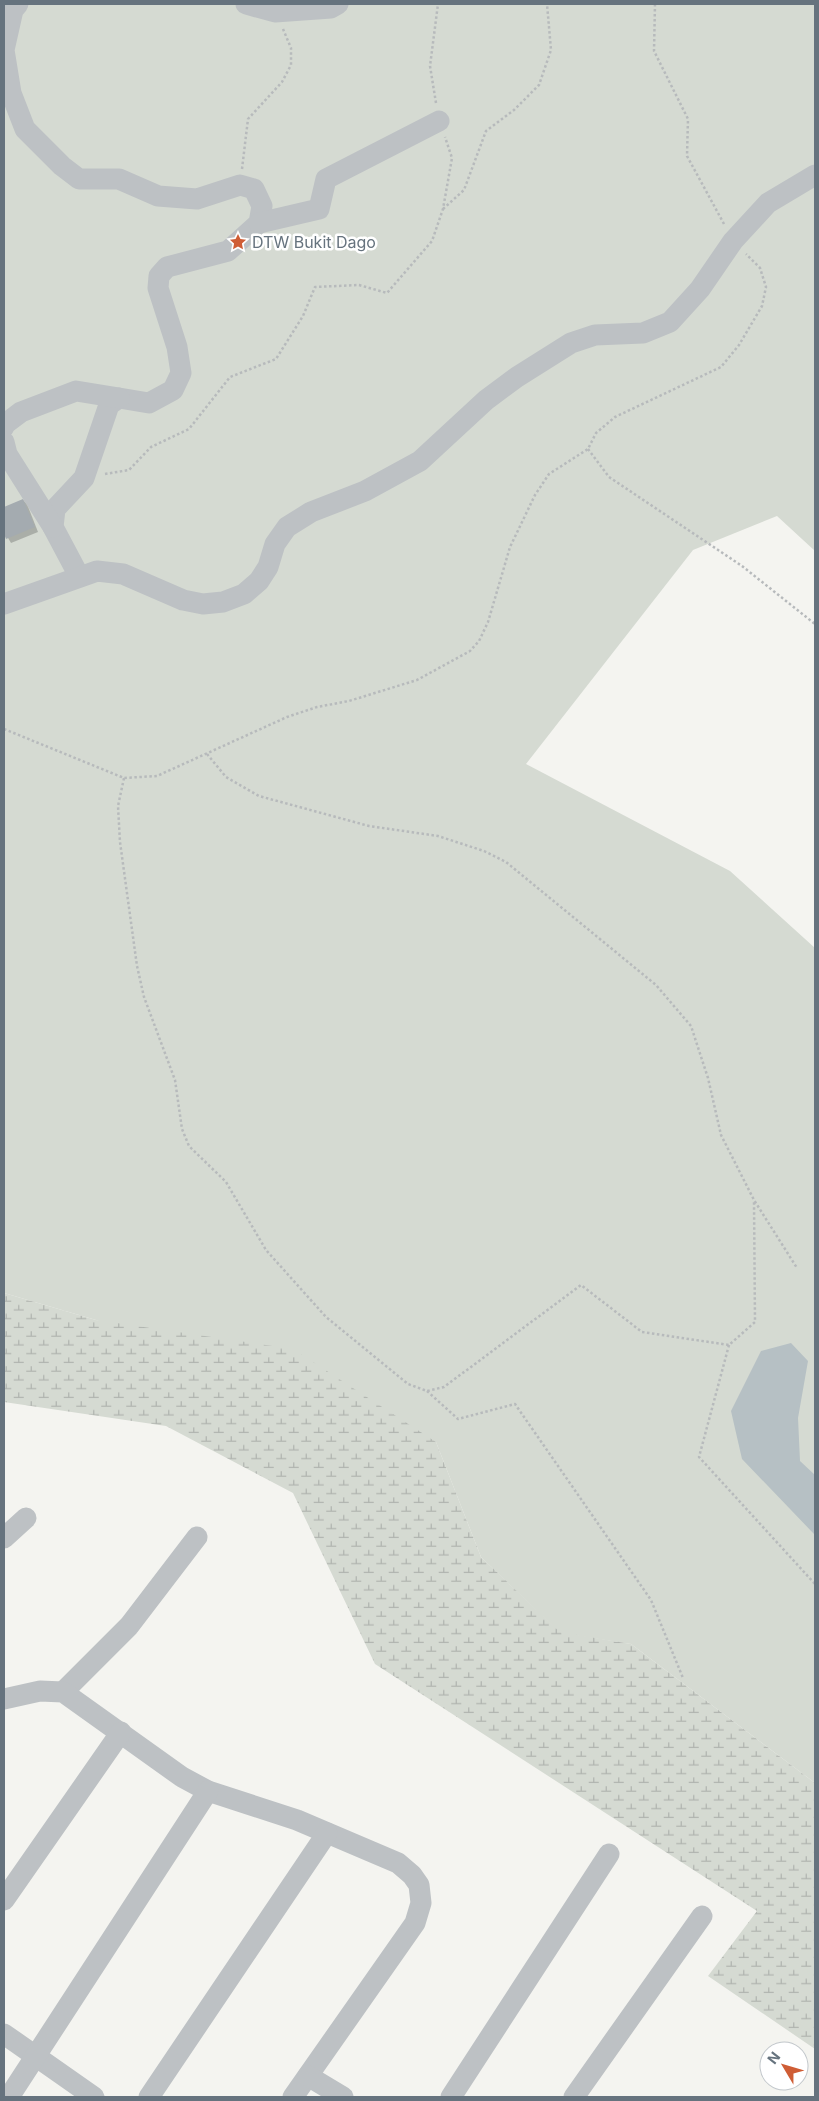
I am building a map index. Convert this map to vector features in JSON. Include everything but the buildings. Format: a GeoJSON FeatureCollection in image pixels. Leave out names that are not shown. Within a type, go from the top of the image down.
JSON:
{"type":"FeatureCollection","features":[{"type":"Feature","properties":{"kind":"street"},"geometry":{"type":"LineString","coordinates":[[246,4],[275,12],[331,8],[338,4]]}},
{"type":"Feature","properties":{"kind":"street"},"geometry":{"type":"LineString","coordinates":[[19,6],[4,50],[11,93],[25,128],[62,166],[79,179],[119,179],[158,196],[196,199],[240,185],[254,189],[262,206],[259,222]]}},
{"type":"Feature","properties":{"kind":"street"},"geometry":{"type":"LineString","coordinates":[[4,427],[21,412],[76,391],[149,403],[173,390],[181,372],[177,347],[158,288],[159,276],[167,267],[228,251],[259,222],[319,209],[326,179],[439,121]]}},
{"type":"Feature","properties":{"kind":"street"},"geometry":{"type":"LineString","coordinates":[[5,603],[97,571],[123,574],[182,600],[203,604],[223,602],[244,594],[259,581],[268,567],[275,544],[287,526],[311,512],[365,491],[420,461],[486,400],[517,377],[571,343],[595,335],[643,333],[670,322],[700,289],[733,241],[768,203],[815,175]]}},
{"type":"Feature","properties":{"kind":"street"},"geometry":{"type":"LineString","coordinates":[[53,527],[55,509],[84,478],[109,405],[119,398]]}},
{"type":"Feature","properties":{"kind":"street"},"geometry":{"type":"LineString","coordinates":[[4,442],[7,454],[53,527],[79,576]]}},
{"type":"Feature","properties":{"kind":"street"},"geometry":{"type":"LineString","coordinates":[[4,1538],[26,1518]]}},
{"type":"Feature","properties":{"kind":"street"},"geometry":{"type":"LineString","coordinates":[[63,1692],[129,1626],[198,1537]]}},
{"type":"Feature","properties":{"kind":"street"},"geometry":{"type":"LineString","coordinates":[[4,1699],[40,1691],[63,1692],[122,1732],[182,1777],[208,1791],[297,1820],[398,1863],[412,1875],[419,1885],[421,1903],[415,1923],[293,2097]]}},
{"type":"Feature","properties":{"kind":"street"},"geometry":{"type":"LineString","coordinates":[[4,1900],[122,1732]]}},
{"type":"Feature","properties":{"kind":"street"},"geometry":{"type":"LineString","coordinates":[[9,2097],[37,2057],[208,1791]]}},
{"type":"Feature","properties":{"kind":"street"},"geometry":{"type":"LineString","coordinates":[[149,2097],[327,1833]]}},
{"type":"Feature","properties":{"kind":"street"},"geometry":{"type":"LineString","coordinates":[[451,2097],[609,1854]]}},
{"type":"Feature","properties":{"kind":"street"},"geometry":{"type":"LineString","coordinates":[[574,2097],[702,1916]]}},
{"type":"Feature","properties":{"kind":"street"},"geometry":{"type":"LineString","coordinates":[[4,2034],[94,2097]]}},
{"type":"Feature","properties":{"kind":"street"},"geometry":{"type":"LineString","coordinates":[[308,2076],[343,2097]]}},
{"type":"Feature","properties":{"kind":"path"},"geometry":{"type":"LineString","coordinates":[[84,478],[129,470],[151,447],[190,429],[230,377],[276,359],[303,316],[315,287],[359,285],[387,293],[432,241],[442,209],[452,158],[439,121],[430,66],[438,4]]}},
{"type":"Feature","properties":{"kind":"path"},"geometry":{"type":"LineString","coordinates":[[442,209],[464,190],[486,131],[514,110],[539,85],[551,50],[547,4]]}},
{"type":"Feature","properties":{"kind":"path"},"geometry":{"type":"LineString","coordinates":[[4,729],[124,778],[157,776],[287,717],[317,707],[349,701],[417,680],[470,650],[479,641],[488,622],[510,547],[535,495],[549,474],[588,449],[596,433],[615,417],[721,367],[739,345],[762,306],[766,287],[760,268],[733,241],[687,156],[688,119],[654,51],[655,4]]}},
{"type":"Feature","properties":{"kind":"path"},"geometry":{"type":"LineString","coordinates":[[240,185],[248,119],[282,82],[291,64],[291,48],[275,12]]}},
{"type":"Feature","properties":{"kind":"path"},"geometry":{"type":"LineString","coordinates":[[588,449],[609,477],[742,566],[815,624]]}},
{"type":"Feature","properties":{"kind":"path"},"geometry":{"type":"LineString","coordinates":[[207,754],[226,777],[259,796],[368,826],[438,836],[484,851],[506,862],[656,985],[691,1026],[708,1078],[721,1135],[754,1200],[797,1268]]}},
{"type":"Feature","properties":{"kind":"path"},"geometry":{"type":"LineString","coordinates":[[124,778],[118,806],[120,842],[137,966],[144,997],[175,1080],[182,1129],[189,1146],[226,1182],[266,1250],[326,1318],[408,1384],[427,1391],[458,1419],[515,1404],[651,1600],[683,1678]]}},
{"type":"Feature","properties":{"kind":"path"},"geometry":{"type":"LineString","coordinates":[[754,1200],[755,1322],[729,1345],[699,1457],[815,1584]]}},
{"type":"Feature","properties":{"kind":"path"},"geometry":{"type":"LineString","coordinates":[[427,1391],[444,1387],[581,1285],[642,1332],[729,1345]]}},
{"type":"Feature","properties":{"kind":"green space"},"geometry":{"type":"Polygon","coordinates":[[[4,4],[815,4],[815,551],[777,516],[693,550],[526,764],[730,871],[815,948],[815,1783],[631,1644],[560,1633],[481,1557],[436,1442],[96,1320],[4,1293],[4,4]]]}},
{"type":"Feature","properties":{"kind":"green space"},"geometry":{"type":"Polygon","coordinates":[[[4,1293],[96,1320],[293,1349],[436,1442],[481,1557],[560,1632],[631,1644],[815,1783],[815,2049],[809,2045],[809,2041],[803,2041],[708,1976],[757,1911],[375,1664],[293,1493],[166,1426],[4,1402],[4,1293]]]}},
{"type":"Feature","properties":{"kind":"shaded area"},"geometry":{"type":"Polygon","coordinates":[[[791,1343],[808,1361],[798,1418],[800,1461],[815,1475],[814,1534],[742,1459],[731,1411],[761,1351],[791,1343]]]}},
{"type":"Feature","properties":{"kind":"place","name":"DTW Bukit Dago"},"geometry":{"type":"Point","coordinates":[238,242]}}]}
